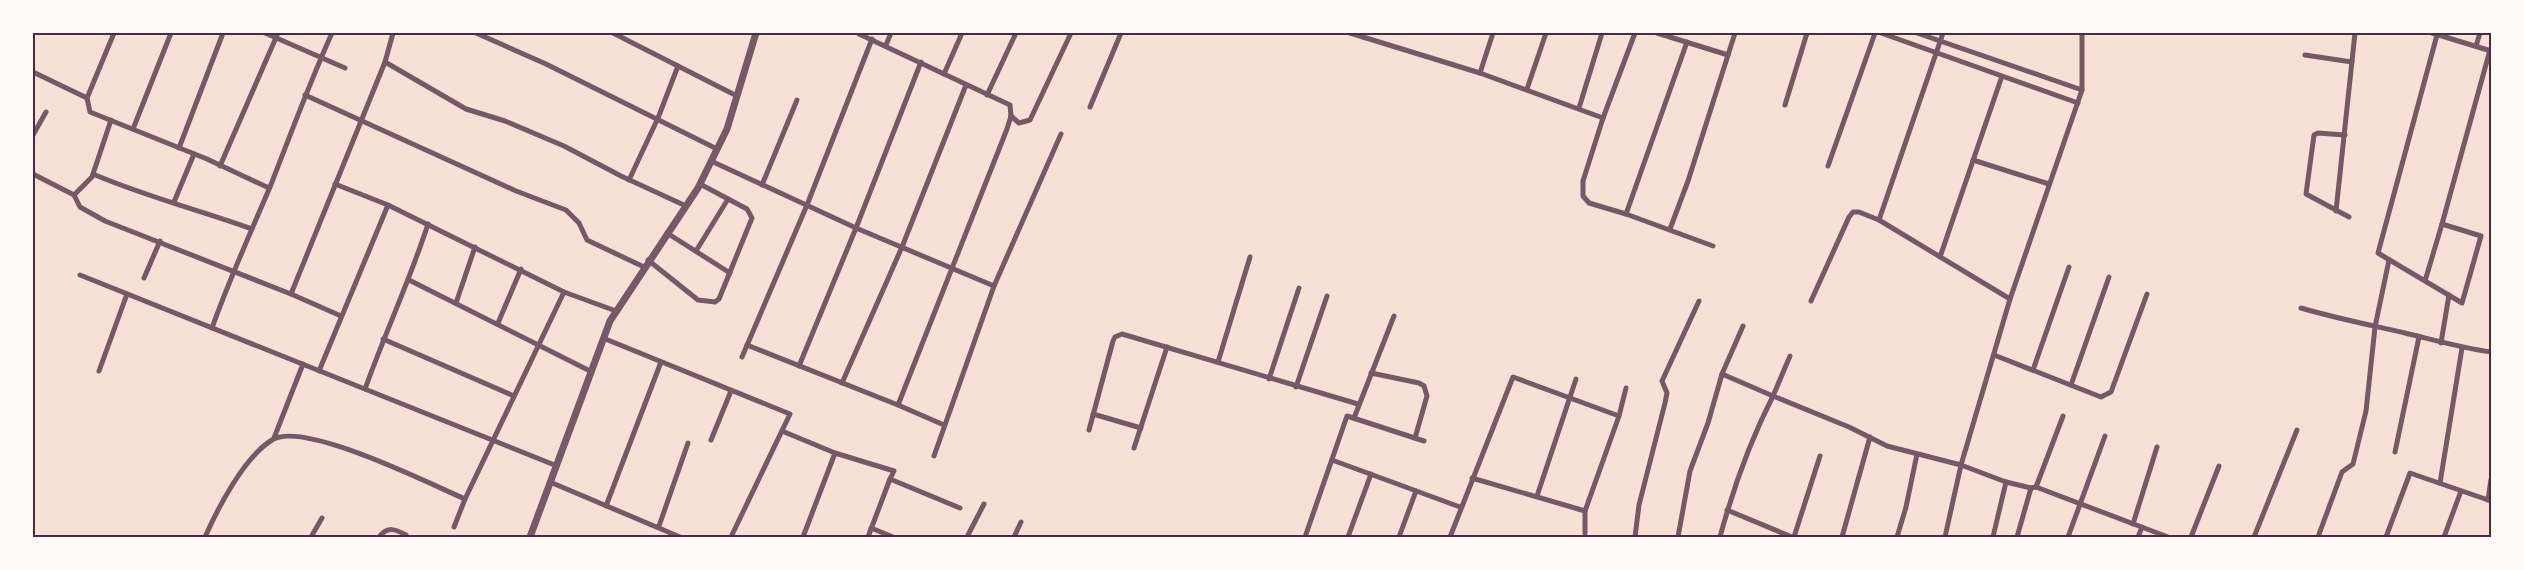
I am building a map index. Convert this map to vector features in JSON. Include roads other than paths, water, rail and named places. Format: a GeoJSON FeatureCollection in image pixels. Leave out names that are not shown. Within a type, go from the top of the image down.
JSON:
{"type":"FeatureCollection","features":[{"type":"Feature","properties":{"kind":"street"},"geometry":{"type":"LineString","coordinates":[[114,33],[87,98],[90,112],[194,154],[269,188]]}},
{"type":"Feature","properties":{"kind":"street"},"geometry":{"type":"LineString","coordinates":[[133,129],[171,33]]}},
{"type":"Feature","properties":{"kind":"street"},"geometry":{"type":"LineString","coordinates":[[179,148],[223,33]]}},
{"type":"Feature","properties":{"kind":"street"},"geometry":{"type":"LineString","coordinates":[[265,33],[277,36],[345,68]]}},
{"type":"Feature","properties":{"kind":"street"},"geometry":{"type":"LineString","coordinates":[[212,328],[232,272],[252,229],[332,33]]}},
{"type":"Feature","properties":{"kind":"street"},"geometry":{"type":"LineString","coordinates":[[291,294],[385,62],[393,33]]}},
{"type":"Feature","properties":{"kind":"street"},"geometry":{"type":"LineString","coordinates":[[476,33],[658,118],[717,149]]}},
{"type":"Feature","properties":{"kind":"street"},"geometry":{"type":"LineString","coordinates":[[613,33],[737,96]]}},
{"type":"Feature","properties":{"kind":"street"},"geometry":{"type":"LineString","coordinates":[[530,537],[603,338],[616,311],[646,263],[700,184],[727,129],[756,33]]}},
{"type":"Feature","properties":{"kind":"street"},"geometry":{"type":"LineString","coordinates":[[886,45],[891,33]]}},
{"type":"Feature","properties":{"kind":"street"},"geometry":{"type":"LineString","coordinates":[[944,74],[962,33]]}},
{"type":"Feature","properties":{"kind":"street"},"geometry":{"type":"LineString","coordinates":[[987,95],[1016,33]]}},
{"type":"Feature","properties":{"kind":"street"},"geometry":{"type":"LineString","coordinates":[[1011,116],[1019,123],[1030,120],[1071,33]]}},
{"type":"Feature","properties":{"kind":"street"},"geometry":{"type":"LineString","coordinates":[[1090,107],[1121,33]]}},
{"type":"Feature","properties":{"kind":"street"},"geometry":{"type":"LineString","coordinates":[[1350,33],[1480,73],[1603,118]]}},
{"type":"Feature","properties":{"kind":"street"},"geometry":{"type":"LineString","coordinates":[[1480,73],[1494,33]]}},
{"type":"Feature","properties":{"kind":"street"},"geometry":{"type":"LineString","coordinates":[[1527,89],[1546,33]]}},
{"type":"Feature","properties":{"kind":"street"},"geometry":{"type":"LineString","coordinates":[[1579,108],[1602,33]]}},
{"type":"Feature","properties":{"kind":"street"},"geometry":{"type":"LineString","coordinates":[[1635,33],[1603,118],[1583,180],[1583,196],[1589,203],[1713,246]]}},
{"type":"Feature","properties":{"kind":"street"},"geometry":{"type":"LineString","coordinates":[[1657,33],[1728,55]]}},
{"type":"Feature","properties":{"kind":"street"},"geometry":{"type":"LineString","coordinates":[[1670,230],[1735,33]]}},
{"type":"Feature","properties":{"kind":"street"},"geometry":{"type":"LineString","coordinates":[[1785,105],[1807,33]]}},
{"type":"Feature","properties":{"kind":"street"},"geometry":{"type":"LineString","coordinates":[[1828,166],[1875,33]]}},
{"type":"Feature","properties":{"kind":"street"},"geometry":{"type":"LineString","coordinates":[[1881,33],[2078,103]]}},
{"type":"Feature","properties":{"kind":"street"},"geometry":{"type":"LineString","coordinates":[[1917,33],[2082,90]]}},
{"type":"Feature","properties":{"kind":"street"},"geometry":{"type":"LineString","coordinates":[[1879,220],[1943,33]]}},
{"type":"Feature","properties":{"kind":"street"},"geometry":{"type":"LineString","coordinates":[[1946,537],[1961,465],[2010,299],[2082,90],[2082,33]]}},
{"type":"Feature","properties":{"kind":"street"},"geometry":{"type":"LineString","coordinates":[[2336,211],[2355,33]]}},
{"type":"Feature","properties":{"kind":"street"},"geometry":{"type":"LineString","coordinates":[[2476,46],[2480,33]]}},
{"type":"Feature","properties":{"kind":"street"},"geometry":{"type":"LineString","coordinates":[[859,34],[1010,105],[1011,116],[898,405]]}},
{"type":"Feature","properties":{"kind":"street"},"geometry":{"type":"LineString","coordinates":[[2426,281],[2490,50],[2435,34],[2378,253],[2462,303],[2481,236],[2442,224]]}},
{"type":"Feature","properties":{"kind":"street"},"geometry":{"type":"LineString","coordinates":[[220,166],[277,36]]}},
{"type":"Feature","properties":{"kind":"street"},"geometry":{"type":"LineString","coordinates":[[742,357],[807,205],[872,39]]}},
{"type":"Feature","properties":{"kind":"street"},"geometry":{"type":"LineString","coordinates":[[1626,214],[1687,42]]}},
{"type":"Feature","properties":{"kind":"street"},"geometry":{"type":"LineString","coordinates":[[2305,55],[2352,62]]}},
{"type":"Feature","properties":{"kind":"street"},"geometry":{"type":"LineString","coordinates":[[385,62],[466,109],[505,121],[564,146],[629,180],[686,206]]}},
{"type":"Feature","properties":{"kind":"street"},"geometry":{"type":"LineString","coordinates":[[799,366],[921,62]]}},
{"type":"Feature","properties":{"kind":"street"},"geometry":{"type":"LineString","coordinates":[[629,180],[658,118],[678,66]]}},
{"type":"Feature","properties":{"kind":"street"},"geometry":{"type":"LineString","coordinates":[[33,72],[87,98]]}},
{"type":"Feature","properties":{"kind":"street"},"geometry":{"type":"LineString","coordinates":[[1940,257],[2002,76]]}},
{"type":"Feature","properties":{"kind":"street"},"geometry":{"type":"LineString","coordinates":[[842,383],[902,247],[966,85]]}},
{"type":"Feature","properties":{"kind":"street"},"geometry":{"type":"LineString","coordinates":[[305,95],[516,191],[566,210],[579,223],[587,240],[646,263],[702,302],[715,302],[719,299],[752,218],[747,209],[700,184]]}},
{"type":"Feature","properties":{"kind":"street"},"geometry":{"type":"LineString","coordinates":[[762,185],[797,100]]}},
{"type":"Feature","properties":{"kind":"street"},"geometry":{"type":"LineString","coordinates":[[33,135],[46,112]]}},
{"type":"Feature","properties":{"kind":"street"},"geometry":{"type":"LineString","coordinates":[[74,195],[93,174],[111,120]]}},
{"type":"Feature","properties":{"kind":"street"},"geometry":{"type":"LineString","coordinates":[[2344,135],[2318,133],[2314,135],[2306,194],[2349,217]]}},
{"type":"Feature","properties":{"kind":"street"},"geometry":{"type":"LineString","coordinates":[[934,456],[994,286],[1061,134]]}},
{"type":"Feature","properties":{"kind":"street"},"geometry":{"type":"LineString","coordinates":[[174,202],[194,154]]}},
{"type":"Feature","properties":{"kind":"street"},"geometry":{"type":"LineString","coordinates":[[1973,160],[2049,184]]}},
{"type":"Feature","properties":{"kind":"street"},"geometry":{"type":"LineString","coordinates":[[711,161],[856,228],[994,286]]}},
{"type":"Feature","properties":{"kind":"street"},"geometry":{"type":"LineString","coordinates":[[33,174],[74,195],[76,202],[86,211],[341,316]]}},
{"type":"Feature","properties":{"kind":"street"},"geometry":{"type":"LineString","coordinates":[[93,174],[129,189],[252,229]]}},
{"type":"Feature","properties":{"kind":"street"},"geometry":{"type":"LineString","coordinates":[[336,184],[388,205],[564,291],[616,311]]}},
{"type":"Feature","properties":{"kind":"street"},"geometry":{"type":"LineString","coordinates":[[696,251],[728,199]]}},
{"type":"Feature","properties":{"kind":"street"},"geometry":{"type":"LineString","coordinates":[[319,371],[388,205]]}},
{"type":"Feature","properties":{"kind":"street"},"geometry":{"type":"LineString","coordinates":[[1811,301],[1853,212],[1879,220],[2010,299]]}},
{"type":"Feature","properties":{"kind":"street"},"geometry":{"type":"LineString","coordinates":[[365,389],[383,339],[409,280],[428,224]]}},
{"type":"Feature","properties":{"kind":"street"},"geometry":{"type":"LineString","coordinates":[[667,233],[730,273]]}},
{"type":"Feature","properties":{"kind":"street"},"geometry":{"type":"LineString","coordinates":[[144,278],[160,241]]}},
{"type":"Feature","properties":{"kind":"street"},"geometry":{"type":"LineString","coordinates":[[456,303],[475,248]]}},
{"type":"Feature","properties":{"kind":"street"},"geometry":{"type":"LineString","coordinates":[[1218,362],[1250,257]]}},
{"type":"Feature","properties":{"kind":"street"},"geometry":{"type":"LineString","coordinates":[[2318,537],[2342,472],[2353,464],[2366,411],[2375,327],[2389,260]]}},
{"type":"Feature","properties":{"kind":"street"},"geometry":{"type":"LineString","coordinates":[[2033,370],[2069,267]]}},
{"type":"Feature","properties":{"kind":"street"},"geometry":{"type":"LineString","coordinates":[[498,323],[521,269]]}},
{"type":"Feature","properties":{"kind":"street"},"geometry":{"type":"LineString","coordinates":[[80,275],[557,466]]}},
{"type":"Feature","properties":{"kind":"street"},"geometry":{"type":"LineString","coordinates":[[2071,385],[2109,278]]}},
{"type":"Feature","properties":{"kind":"street"},"geometry":{"type":"LineString","coordinates":[[409,280],[590,371]]}},
{"type":"Feature","properties":{"kind":"street"},"geometry":{"type":"LineString","coordinates":[[1269,379],[1299,288]]}},
{"type":"Feature","properties":{"kind":"street"},"geometry":{"type":"LineString","coordinates":[[454,527],[465,499],[564,291]]}},
{"type":"Feature","properties":{"kind":"street"},"geometry":{"type":"LineString","coordinates":[[99,371],[127,294]]}},
{"type":"Feature","properties":{"kind":"street"},"geometry":{"type":"LineString","coordinates":[[1994,355],[2101,397],[2110,392],[2147,294]]}},
{"type":"Feature","properties":{"kind":"street"},"geometry":{"type":"LineString","coordinates":[[2441,343],[2449,295]]}},
{"type":"Feature","properties":{"kind":"street"},"geometry":{"type":"LineString","coordinates":[[1296,387],[1327,297]]}},
{"type":"Feature","properties":{"kind":"street"},"geometry":{"type":"LineString","coordinates":[[1635,537],[1639,505],[1667,393],[1662,381],[1699,301]]}},
{"type":"Feature","properties":{"kind":"street"},"geometry":{"type":"LineString","coordinates":[[2301,308],[2462,348],[2491,352]]}},
{"type":"Feature","properties":{"kind":"street"},"geometry":{"type":"LineString","coordinates":[[1354,418],[1394,316]]}},
{"type":"Feature","properties":{"kind":"street"},"geometry":{"type":"LineString","coordinates":[[1678,537],[1690,471],[1708,423],[1722,374],[1743,326]]}},
{"type":"Feature","properties":{"kind":"street"},"geometry":{"type":"LineString","coordinates":[[1089,430],[1115,337],[1122,334],[1358,404]]}},
{"type":"Feature","properties":{"kind":"street"},"geometry":{"type":"LineString","coordinates":[[2395,452],[2419,337]]}},
{"type":"Feature","properties":{"kind":"street"},"geometry":{"type":"LineString","coordinates":[[603,338],[790,414],[730,537]]}},
{"type":"Feature","properties":{"kind":"street"},"geometry":{"type":"LineString","coordinates":[[383,339],[514,396]]}},
{"type":"Feature","properties":{"kind":"street"},"geometry":{"type":"LineString","coordinates":[[747,345],[944,425]]}},
{"type":"Feature","properties":{"kind":"street"},"geometry":{"type":"LineString","coordinates":[[1134,448],[1167,347]]}},
{"type":"Feature","properties":{"kind":"street"},"geometry":{"type":"LineString","coordinates":[[2440,483],[2462,348]]}},
{"type":"Feature","properties":{"kind":"street"},"geometry":{"type":"LineString","coordinates":[[1720,537],[1727,510],[1759,424],[1790,356]]}},
{"type":"Feature","properties":{"kind":"street"},"geometry":{"type":"LineString","coordinates":[[606,506],[661,362]]}},
{"type":"Feature","properties":{"kind":"street"},"geometry":{"type":"LineString","coordinates":[[205,537],[231,488],[257,451],[274,438],[303,364]]}},
{"type":"Feature","properties":{"kind":"street"},"geometry":{"type":"LineString","coordinates":[[1371,373],[1419,382],[1424,386],[1426,396],[1415,438]]}},
{"type":"Feature","properties":{"kind":"street"},"geometry":{"type":"LineString","coordinates":[[1722,374],[1887,446],[1961,465],[2006,482],[2034,487],[2168,537]]}},
{"type":"Feature","properties":{"kind":"street"},"geometry":{"type":"LineString","coordinates":[[1449,537],[1513,377],[1619,416]]}},
{"type":"Feature","properties":{"kind":"street"},"geometry":{"type":"LineString","coordinates":[[1537,496],[1576,378]]}},
{"type":"Feature","properties":{"kind":"street"},"geometry":{"type":"LineString","coordinates":[[1585,533],[1585,511],[1619,416],[1626,388]]}},
{"type":"Feature","properties":{"kind":"street"},"geometry":{"type":"LineString","coordinates":[[711,440],[731,391]]}},
{"type":"Feature","properties":{"kind":"street"},"geometry":{"type":"LineString","coordinates":[[1093,414],[1141,428]]}},
{"type":"Feature","properties":{"kind":"street"},"geometry":{"type":"LineString","coordinates":[[1305,537],[1347,416],[1425,441]]}},
{"type":"Feature","properties":{"kind":"street"},"geometry":{"type":"LineString","coordinates":[[2017,537],[2034,487],[2063,416]]}},
{"type":"Feature","properties":{"kind":"street"},"geometry":{"type":"LineString","coordinates":[[2254,537],[2296,430]]}},
{"type":"Feature","properties":{"kind":"street"},"geometry":{"type":"LineString","coordinates":[[782,431],[835,453],[894,471],[868,537]]}},
{"type":"Feature","properties":{"kind":"street"},"geometry":{"type":"LineString","coordinates":[[2067,537],[2105,436]]}},
{"type":"Feature","properties":{"kind":"street"},"geometry":{"type":"LineString","coordinates":[[1842,537],[1870,437]]}},
{"type":"Feature","properties":{"kind":"street"},"geometry":{"type":"LineString","coordinates":[[274,438],[313,438],[356,453],[465,499]]}},
{"type":"Feature","properties":{"kind":"street"},"geometry":{"type":"LineString","coordinates":[[659,526],[688,443]]}},
{"type":"Feature","properties":{"kind":"street"},"geometry":{"type":"LineString","coordinates":[[2133,524],[2157,447]]}},
{"type":"Feature","properties":{"kind":"street"},"geometry":{"type":"LineString","coordinates":[[803,537],[835,453]]}},
{"type":"Feature","properties":{"kind":"street"},"geometry":{"type":"LineString","coordinates":[[1897,537],[1917,454]]}},
{"type":"Feature","properties":{"kind":"street"},"geometry":{"type":"LineString","coordinates":[[1727,510],[1793,537],[1820,456]]}},
{"type":"Feature","properties":{"kind":"street"},"geometry":{"type":"LineString","coordinates":[[1332,460],[1460,507]]}},
{"type":"Feature","properties":{"kind":"street"},"geometry":{"type":"LineString","coordinates":[[2191,537],[2219,466]]}},
{"type":"Feature","properties":{"kind":"street"},"geometry":{"type":"LineString","coordinates":[[2386,537],[2410,473],[2489,501],[2491,479]]}},
{"type":"Feature","properties":{"kind":"street"},"geometry":{"type":"LineString","coordinates":[[1348,537],[1371,474]]}},
{"type":"Feature","properties":{"kind":"street"},"geometry":{"type":"LineString","coordinates":[[1472,478],[1585,511]]}},
{"type":"Feature","properties":{"kind":"street"},"geometry":{"type":"LineString","coordinates":[[890,479],[960,508]]}},
{"type":"Feature","properties":{"kind":"street"},"geometry":{"type":"LineString","coordinates":[[550,482],[659,526],[680,537]]}},
{"type":"Feature","properties":{"kind":"street"},"geometry":{"type":"LineString","coordinates":[[1993,537],[2006,482]]}},
{"type":"Feature","properties":{"kind":"street"},"geometry":{"type":"LineString","coordinates":[[2444,537],[2461,490]]}},
{"type":"Feature","properties":{"kind":"street"},"geometry":{"type":"LineString","coordinates":[[1399,537],[1416,491]]}},
{"type":"Feature","properties":{"kind":"street"},"geometry":{"type":"LineString","coordinates":[[967,537],[984,504]]}},
{"type":"Feature","properties":{"kind":"street"},"geometry":{"type":"LineString","coordinates":[[311,537],[322,518]]}},
{"type":"Feature","properties":{"kind":"street"},"geometry":{"type":"LineString","coordinates":[[1014,537],[1021,522]]}},
{"type":"Feature","properties":{"kind":"street"},"geometry":{"type":"LineString","coordinates":[[2138,537],[2142,527]]}},
{"type":"Feature","properties":{"kind":"street"},"geometry":{"type":"LineString","coordinates":[[871,528],[893,537]]}},
{"type":"Feature","properties":{"kind":"street"},"geometry":{"type":"LineString","coordinates":[[379,537],[388,530],[394,529],[406,535]]}}]}
